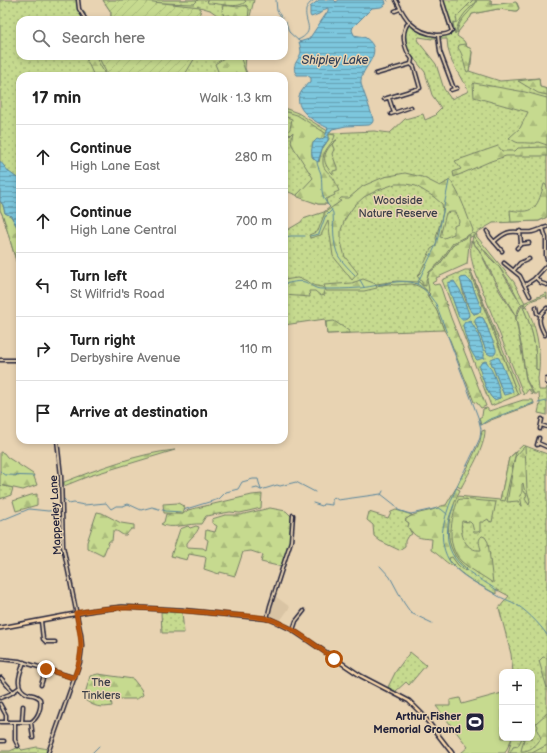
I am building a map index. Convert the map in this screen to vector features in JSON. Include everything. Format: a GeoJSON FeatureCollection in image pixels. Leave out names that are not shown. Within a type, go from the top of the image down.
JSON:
{"type":"FeatureCollection","features":[{"type":"Feature","properties":{"kind":"main road"},"geometry":{"type":"LineString","coordinates":[[0,628],[76,613],[111,608],[190,611],[267,619],[279,622],[361,676],[409,701],[422,714],[452,753]]}},
{"type":"Feature","properties":{"kind":"street"},"geometry":{"type":"LineString","coordinates":[[78,0],[79,9],[83,16]]}},
{"type":"Feature","properties":{"kind":"street"},"geometry":{"type":"LineString","coordinates":[[396,0],[408,22],[423,32],[438,35],[451,32],[442,0]]}},
{"type":"Feature","properties":{"kind":"street"},"geometry":{"type":"LineString","coordinates":[[395,11],[400,9]]}},
{"type":"Feature","properties":{"kind":"street"},"geometry":{"type":"LineString","coordinates":[[444,18],[448,17]]}},
{"type":"Feature","properties":{"kind":"street"},"geometry":{"type":"LineString","coordinates":[[384,99],[420,88],[414,67],[411,64],[412,59],[406,48],[403,30],[408,22]]}},
{"type":"Feature","properties":{"kind":"street"},"geometry":{"type":"LineString","coordinates":[[438,35],[439,52],[452,90],[457,88]]}},
{"type":"Feature","properties":{"kind":"street"},"geometry":{"type":"LineString","coordinates":[[376,74],[411,64]]}},
{"type":"Feature","properties":{"kind":"street"},"geometry":{"type":"LineString","coordinates":[[389,98],[392,113],[410,107]]}},
{"type":"Feature","properties":{"kind":"street"},"geometry":{"type":"LineString","coordinates":[[494,242],[500,236],[507,233],[520,231],[532,232],[547,227]]}},
{"type":"Feature","properties":{"kind":"street"},"geometry":{"type":"LineString","coordinates":[[543,228],[546,240],[547,259]]}},
{"type":"Feature","properties":{"kind":"street"},"geometry":{"type":"LineString","coordinates":[[487,231],[498,248],[502,251]]}},
{"type":"Feature","properties":{"kind":"street"},"geometry":{"type":"LineString","coordinates":[[520,231],[521,244]]}},
{"type":"Feature","properties":{"kind":"street"},"geometry":{"type":"LineString","coordinates":[[517,248],[521,244],[529,243]]}},
{"type":"Feature","properties":{"kind":"street"},"geometry":{"type":"LineString","coordinates":[[514,270],[520,263],[529,259]]}},
{"type":"Feature","properties":{"kind":"street"},"geometry":{"type":"LineString","coordinates":[[504,262],[506,266],[514,270],[520,276],[530,296]]}},
{"type":"Feature","properties":{"kind":"street"},"geometry":{"type":"LineString","coordinates":[[525,285],[536,278],[547,265]]}},
{"type":"Feature","properties":{"kind":"street"},"geometry":{"type":"LineString","coordinates":[[536,278],[547,286]]}},
{"type":"Feature","properties":{"kind":"street"},"geometry":{"type":"LineString","coordinates":[[536,307],[537,313],[540,315]]}},
{"type":"Feature","properties":{"kind":"street"},"geometry":{"type":"LineString","coordinates":[[544,335],[539,324],[540,315],[547,308]]}},
{"type":"Feature","properties":{"kind":"street"},"geometry":{"type":"LineString","coordinates":[[0,360],[16,360]]}},
{"type":"Feature","properties":{"kind":"street"},"geometry":{"type":"LineString","coordinates":[[540,429],[542,419]]}},
{"type":"Feature","properties":{"kind":"street"},"geometry":{"type":"LineString","coordinates":[[541,425],[547,427]]}},
{"type":"Feature","properties":{"kind":"street"},"geometry":{"type":"LineString","coordinates":[[539,438],[537,444],[547,447]]}},
{"type":"Feature","properties":{"kind":"street","name":"Mapperley Lane"},"geometry":{"type":"LineString","coordinates":[[48,753],[80,660],[82,646],[63,546],[61,476],[57,444]]}},
{"type":"Feature","properties":{"kind":"street"},"geometry":{"type":"LineString","coordinates":[[267,619],[291,541],[293,515]]}},
{"type":"Feature","properties":{"kind":"street"},"geometry":{"type":"LineString","coordinates":[[292,630],[296,621],[304,611]]}},
{"type":"Feature","properties":{"kind":"street"},"geometry":{"type":"LineString","coordinates":[[41,621],[42,638],[44,641],[55,642]]}},
{"type":"Feature","properties":{"kind":"street"},"geometry":{"type":"LineString","coordinates":[[0,659],[11,659],[24,662],[74,678]]}},
{"type":"Feature","properties":{"kind":"street"},"geometry":{"type":"LineString","coordinates":[[0,722],[31,722],[36,718],[41,700],[37,696],[25,692],[20,687],[19,676],[24,662]]}},
{"type":"Feature","properties":{"kind":"street"},"geometry":{"type":"LineString","coordinates":[[41,685],[46,669]]}},
{"type":"Feature","properties":{"kind":"street"},"geometry":{"type":"LineString","coordinates":[[1,678],[13,692]]}},
{"type":"Feature","properties":{"kind":"street"},"geometry":{"type":"LineString","coordinates":[[0,698],[20,687]]}},
{"type":"Feature","properties":{"kind":"street"},"geometry":{"type":"LineString","coordinates":[[0,704],[6,716],[6,722]]}},
{"type":"Feature","properties":{"kind":"street"},"geometry":{"type":"LineString","coordinates":[[22,708],[22,722]]}},
{"type":"Feature","properties":{"kind":"street"},"geometry":{"type":"LineString","coordinates":[[15,722],[15,739],[18,746]]}},
{"type":"Feature","properties":{"kind":"street"},"geometry":{"type":"LineString","coordinates":[[31,722],[33,738]]}},
{"type":"Feature","properties":{"kind":"shaded area"},"geometry":{"type":"Polygon","coordinates":[[[275,596],[290,607],[280,621],[269,616],[275,596]]]}},
{"type":"Feature","properties":{"kind":"green space"},"geometry":{"type":"Polygon","coordinates":[[[0,0],[79,0],[81,10],[85,13],[85,16],[16,16],[16,60],[246,60],[245,68],[246,72],[16,72],[16,261],[0,210],[0,0]]]}},
{"type":"Feature","properties":{"kind":"green space"},"geometry":{"type":"Polygon","coordinates":[[[103,0],[254,0],[250,16],[219,16],[210,10],[200,7],[200,16],[111,16],[111,12],[103,0]]]}},
{"type":"Feature","properties":{"kind":"green space"},"geometry":{"type":"Polygon","coordinates":[[[103,0],[135,0],[200,7],[200,16],[111,16],[111,12],[103,0]]]}},
{"type":"Feature","properties":{"kind":"green space"},"geometry":{"type":"Polygon","coordinates":[[[127,0],[198,0],[194,4],[133,2],[127,0]]]}},
{"type":"Feature","properties":{"kind":"green space"},"geometry":{"type":"Polygon","coordinates":[[[207,0],[246,1],[243,4],[234,6],[208,3],[207,0]]]}},
{"type":"Feature","properties":{"kind":"green space","name":"Woodside Nature Reserve"},"geometry":{"type":"Polygon","coordinates":[[[440,0],[491,0],[491,5],[517,3],[519,8],[517,11],[498,9],[472,14],[460,28],[457,36],[464,41],[472,52],[469,71],[500,81],[539,78],[540,87],[547,89],[547,217],[539,221],[493,223],[476,233],[477,236],[473,236],[454,244],[440,264],[430,272],[429,290],[427,295],[437,311],[444,330],[327,334],[325,319],[288,324],[288,230],[301,222],[303,219],[324,212],[330,207],[327,204],[318,204],[288,192],[288,109],[298,113],[331,133],[374,131],[390,133],[405,119],[423,114],[425,120],[436,115],[435,114],[441,108],[432,95],[425,72],[408,51],[405,34],[407,26],[410,25],[421,33],[437,36],[437,38],[432,39],[419,37],[417,40],[436,64],[444,89],[451,99],[467,92],[468,90],[452,62],[447,39],[440,39],[441,36],[451,35],[440,0]]]}},
{"type":"Feature","properties":{"kind":"green space"},"geometry":{"type":"Polygon","coordinates":[[[473,0],[476,0],[462,18],[455,34],[453,23],[457,22],[456,17],[473,0]]]}},
{"type":"Feature","properties":{"kind":"green space"},"geometry":{"type":"Polygon","coordinates":[[[477,0],[491,0],[491,5],[516,2],[519,9],[516,11],[498,9],[472,14],[457,33],[460,22],[474,6],[477,0]]]}},
{"type":"Feature","properties":{"kind":"green space"},"geometry":{"type":"Polygon","coordinates":[[[223,5],[238,7],[246,5],[249,9],[248,16],[224,16],[222,11],[223,5]]]}},
{"type":"Feature","properties":{"kind":"green space"},"geometry":{"type":"Polygon","coordinates":[[[465,44],[472,52],[469,71],[467,72],[458,48],[459,45],[465,44]]]}},
{"type":"Feature","properties":{"kind":"green space"},"geometry":{"type":"Polygon","coordinates":[[[87,60],[97,60],[104,72],[92,72],[87,60]]]}},
{"type":"Feature","properties":{"kind":"green space"},"geometry":{"type":"Polygon","coordinates":[[[100,60],[194,60],[186,72],[106,72],[100,60]]]}},
{"type":"Feature","properties":{"kind":"green space"},"geometry":{"type":"Polygon","coordinates":[[[221,60],[241,60],[246,72],[218,72],[215,64],[221,60]]]}},
{"type":"Feature","properties":{"kind":"green space"},"geometry":{"type":"Polygon","coordinates":[[[539,78],[540,87],[547,89],[547,95],[538,93],[518,81],[539,78]]]}},
{"type":"Feature","properties":{"kind":"green space"},"geometry":{"type":"Polygon","coordinates":[[[474,83],[525,92],[547,98],[547,145],[538,142],[518,143],[509,138],[520,128],[528,112],[474,97],[474,83]]]}},
{"type":"Feature","properties":{"kind":"green space"},"geometry":{"type":"Polygon","coordinates":[[[288,112],[297,115],[327,134],[323,139],[313,143],[312,157],[319,162],[322,149],[329,139],[329,134],[335,135],[324,154],[323,165],[335,180],[339,191],[334,193],[335,195],[326,199],[327,204],[318,204],[298,197],[297,195],[313,178],[292,145],[291,142],[293,132],[290,135],[288,132],[292,119],[288,118],[288,112]]]}},
{"type":"Feature","properties":{"kind":"green space"},"geometry":{"type":"Polygon","coordinates":[[[332,144],[334,149],[332,154],[337,167],[337,170],[333,171],[333,174],[326,165],[326,153],[332,144]]]}},
{"type":"Feature","properties":{"kind":"green space"},"geometry":{"type":"Polygon","coordinates":[[[498,146],[502,151],[515,151],[518,148],[545,147],[547,148],[547,156],[506,156],[454,177],[453,172],[461,169],[455,161],[498,146]]]}},
{"type":"Feature","properties":{"kind":"green space"},"geometry":{"type":"Polygon","coordinates":[[[405,173],[422,177],[440,186],[450,180],[460,198],[473,230],[472,233],[453,243],[439,263],[429,272],[426,280],[426,286],[422,285],[422,282],[417,276],[420,273],[431,249],[436,246],[436,238],[443,212],[442,204],[434,197],[416,186],[395,184],[378,190],[364,197],[354,206],[345,219],[341,230],[341,242],[345,257],[358,273],[352,280],[333,256],[328,221],[321,235],[310,238],[309,235],[318,231],[324,213],[341,201],[339,200],[341,198],[349,198],[363,186],[384,177],[405,173]],[[455,212],[446,213],[440,237],[444,238],[454,234],[454,226],[458,224],[459,221],[455,212]]]}},
{"type":"Feature","properties":{"kind":"green space"},"geometry":{"type":"Polygon","coordinates":[[[544,184],[547,187],[547,217],[539,221],[511,222],[510,210],[531,210],[540,198],[544,184]]]}},
{"type":"Feature","properties":{"kind":"green space"},"geometry":{"type":"Polygon","coordinates":[[[0,201],[3,205],[5,213],[11,216],[16,225],[16,261],[3,216],[0,210],[0,201]]]}},
{"type":"Feature","properties":{"kind":"green space"},"geometry":{"type":"Polygon","coordinates":[[[474,233],[514,282],[525,303],[521,304],[503,272],[473,236],[474,233]]]}},
{"type":"Feature","properties":{"kind":"green space"},"geometry":{"type":"Polygon","coordinates":[[[470,235],[467,264],[436,278],[437,280],[432,283],[434,285],[439,284],[441,288],[451,318],[486,406],[481,408],[474,402],[450,340],[444,330],[437,311],[428,296],[430,294],[428,292],[427,279],[429,273],[440,264],[454,244],[470,235]]]}},
{"type":"Feature","properties":{"kind":"green space"},"geometry":{"type":"Polygon","coordinates":[[[473,236],[489,257],[499,267],[521,304],[547,293],[547,299],[546,296],[533,300],[523,307],[533,337],[536,353],[536,369],[539,370],[539,390],[546,390],[547,387],[547,415],[538,413],[540,404],[539,394],[534,394],[526,379],[516,318],[521,307],[525,304],[520,306],[516,316],[480,251],[472,241],[473,236]]]}},
{"type":"Feature","properties":{"kind":"green space"},"geometry":{"type":"Polygon","coordinates":[[[471,241],[479,250],[500,292],[515,315],[522,349],[526,380],[533,394],[532,395],[529,389],[524,395],[523,393],[474,269],[471,256],[471,241]]]}},
{"type":"Feature","properties":{"kind":"green space"},"geometry":{"type":"Polygon","coordinates":[[[470,269],[518,386],[520,394],[518,395],[470,269]]]}},
{"type":"Feature","properties":{"kind":"green space"},"geometry":{"type":"Polygon","coordinates":[[[465,270],[469,270],[518,395],[491,406],[442,280],[465,270]],[[463,277],[461,280],[463,293],[471,311],[474,314],[480,312],[480,307],[471,282],[463,277]],[[453,281],[448,285],[459,317],[467,318],[469,316],[458,289],[453,281]],[[477,318],[475,322],[487,353],[491,355],[495,354],[487,326],[483,318],[477,318]],[[469,322],[463,325],[475,357],[484,356],[476,331],[469,322]],[[497,357],[492,359],[491,362],[504,395],[512,393],[497,357]],[[485,361],[479,367],[491,397],[494,400],[500,398],[497,384],[485,361]]]}},
{"type":"Feature","properties":{"kind":"green space"},"geometry":{"type":"Polygon","coordinates":[[[297,278],[316,286],[323,287],[325,295],[321,296],[315,291],[309,291],[310,297],[288,295],[288,279],[297,278]]]}},
{"type":"Feature","properties":{"kind":"green space"},"geometry":{"type":"Polygon","coordinates":[[[363,279],[376,284],[377,288],[364,291],[326,291],[324,285],[352,283],[363,279]]]}},
{"type":"Feature","properties":{"kind":"green space"},"geometry":{"type":"Polygon","coordinates":[[[397,281],[419,282],[427,291],[412,284],[389,284],[376,286],[376,284],[397,281]]]}},
{"type":"Feature","properties":{"kind":"green space"},"geometry":{"type":"Polygon","coordinates":[[[526,306],[533,321],[537,337],[539,370],[536,369],[536,353],[533,337],[523,307],[526,306]]]}},
{"type":"Feature","properties":{"kind":"green space"},"geometry":{"type":"Polygon","coordinates":[[[334,321],[349,331],[349,333],[327,334],[326,322],[334,321]]]}},
{"type":"Feature","properties":{"kind":"green space"},"geometry":{"type":"Polygon","coordinates":[[[523,400],[533,400],[534,404],[481,425],[479,418],[482,416],[483,409],[487,408],[489,411],[523,400]]]}},
{"type":"Feature","properties":{"kind":"green space"},"geometry":{"type":"Polygon","coordinates":[[[485,430],[480,452],[461,488],[457,486],[463,473],[465,473],[480,441],[482,431],[485,430]]]}},
{"type":"Feature","properties":{"kind":"green space"},"geometry":{"type":"Polygon","coordinates":[[[523,445],[547,454],[547,753],[508,753],[511,741],[535,741],[535,669],[513,669],[511,654],[499,608],[509,596],[496,589],[496,594],[477,584],[459,571],[449,560],[452,556],[458,565],[465,570],[453,556],[447,533],[449,518],[457,496],[500,500],[509,458],[523,445]]]}},
{"type":"Feature","properties":{"kind":"green space"},"geometry":{"type":"Polygon","coordinates":[[[525,446],[527,490],[530,501],[529,505],[525,499],[527,494],[525,493],[523,483],[522,494],[520,495],[522,506],[518,501],[507,502],[515,457],[525,446]]]}},
{"type":"Feature","properties":{"kind":"green space"},"geometry":{"type":"Polygon","coordinates":[[[175,450],[89,476],[64,486],[64,482],[119,462],[147,454],[175,450]]]}},
{"type":"Feature","properties":{"kind":"green space"},"geometry":{"type":"Polygon","coordinates":[[[0,452],[4,453],[7,457],[33,474],[37,485],[23,490],[0,485],[0,452]]]}},
{"type":"Feature","properties":{"kind":"green space"},"geometry":{"type":"Polygon","coordinates":[[[516,452],[505,501],[500,500],[509,458],[516,452]]]}},
{"type":"Feature","properties":{"kind":"green space"},"geometry":{"type":"Polygon","coordinates":[[[0,485],[13,488],[11,495],[0,499],[0,485]]]}},
{"type":"Feature","properties":{"kind":"green space"},"geometry":{"type":"Polygon","coordinates":[[[456,488],[460,490],[455,500],[449,521],[449,541],[458,560],[467,569],[465,571],[452,557],[449,558],[449,560],[456,567],[431,550],[432,539],[420,538],[415,535],[408,527],[409,523],[405,520],[415,515],[446,505],[456,488]]]}},
{"type":"Feature","properties":{"kind":"green space"},"geometry":{"type":"Polygon","coordinates":[[[37,494],[37,505],[16,511],[13,501],[37,494]]]}},
{"type":"Feature","properties":{"kind":"green space"},"geometry":{"type":"Polygon","coordinates":[[[262,494],[261,508],[240,513],[230,512],[206,516],[201,524],[165,526],[161,524],[164,522],[166,514],[183,514],[188,510],[262,494]]]}},
{"type":"Feature","properties":{"kind":"green space"},"geometry":{"type":"Polygon","coordinates":[[[458,500],[496,502],[492,522],[488,519],[480,522],[480,531],[474,532],[470,522],[462,521],[461,526],[465,541],[471,548],[481,550],[479,541],[482,536],[485,537],[488,542],[493,583],[462,562],[453,548],[451,532],[453,515],[458,500]]]}},
{"type":"Feature","properties":{"kind":"green space"},"geometry":{"type":"Polygon","coordinates":[[[178,503],[185,507],[183,514],[164,513],[163,504],[178,503]]]}},
{"type":"Feature","properties":{"kind":"green space"},"geometry":{"type":"Polygon","coordinates":[[[270,508],[286,511],[293,518],[290,531],[290,541],[282,567],[261,562],[263,555],[251,551],[243,552],[235,576],[220,572],[219,574],[204,569],[205,557],[189,554],[187,560],[171,556],[180,529],[188,526],[190,528],[196,526],[199,527],[197,532],[187,543],[187,547],[203,548],[206,550],[208,540],[205,538],[206,530],[215,532],[217,526],[212,523],[212,519],[225,515],[240,515],[270,508]]]}},
{"type":"Feature","properties":{"kind":"green space"},"geometry":{"type":"Polygon","coordinates":[[[396,510],[412,515],[405,520],[409,523],[408,527],[412,534],[407,537],[405,546],[399,550],[380,541],[374,536],[373,525],[367,520],[369,512],[388,518],[391,512],[396,510]]]}},
{"type":"Feature","properties":{"kind":"green space"},"geometry":{"type":"Polygon","coordinates":[[[97,512],[121,523],[134,525],[134,529],[131,529],[126,535],[113,531],[112,541],[109,541],[103,556],[87,548],[87,542],[97,512]]]}},
{"type":"Feature","properties":{"kind":"green space"},"geometry":{"type":"Polygon","coordinates":[[[161,612],[182,612],[184,633],[162,633],[161,612]]]}},
{"type":"Feature","properties":{"kind":"green space"},"geometry":{"type":"Polygon","coordinates":[[[410,652],[426,665],[409,685],[406,682],[395,692],[388,687],[396,671],[410,652]]]}},
{"type":"Feature","properties":{"kind":"green space"},"geometry":{"type":"Polygon","coordinates":[[[543,657],[547,658],[547,688],[539,661],[543,657]]]}},
{"type":"Feature","properties":{"kind":"green space","name":"The Tinklers"},"geometry":{"type":"Polygon","coordinates":[[[98,674],[133,679],[141,689],[143,695],[137,699],[111,699],[112,706],[95,706],[85,700],[85,694],[90,676],[98,674]]]}},
{"type":"Feature","properties":{"kind":"green space","name":"Arthur Fisher Memorial Ground"},"geometry":{"type":"Polygon","coordinates":[[[499,694],[499,741],[511,741],[505,753],[461,753],[468,747],[436,706],[450,706],[450,700],[460,698],[462,704],[499,694]]]}},
{"type":"Feature","properties":{"kind":"green space"},"geometry":{"type":"Polygon","coordinates":[[[547,713],[547,745],[532,753],[510,753],[513,747],[518,746],[520,741],[524,741],[521,751],[532,748],[537,743],[541,738],[537,730],[538,726],[536,723],[547,713]]]}},
{"type":"Feature","properties":{"kind":"green space"},"geometry":{"type":"Polygon","coordinates":[[[19,747],[22,750],[37,747],[48,749],[47,753],[0,753],[0,751],[10,751],[19,747]]]}},
{"type":"Feature","properties":{"kind":"water","name":"Shipley Lake"},"geometry":{"type":"Polygon","coordinates":[[[319,0],[334,0],[336,2],[339,0],[385,0],[386,4],[381,7],[372,8],[353,27],[352,30],[354,35],[366,38],[372,44],[374,49],[371,60],[362,77],[361,83],[373,122],[369,125],[346,126],[332,129],[328,135],[328,140],[322,149],[318,162],[312,156],[313,143],[317,139],[320,140],[325,137],[328,128],[308,116],[300,107],[299,96],[308,83],[311,82],[311,78],[307,75],[297,75],[294,68],[301,52],[299,42],[309,39],[328,11],[327,8],[319,14],[311,17],[310,7],[319,0]]]}},
{"type":"Feature","properties":{"kind":"water"},"geometry":{"type":"Polygon","coordinates":[[[0,161],[9,172],[16,177],[16,225],[11,216],[5,213],[3,205],[0,201],[0,161]]]}},
{"type":"Feature","properties":{"kind":"water"},"geometry":{"type":"Polygon","coordinates":[[[466,277],[471,282],[481,308],[480,312],[474,314],[469,308],[460,279],[466,277]]]}},
{"type":"Feature","properties":{"kind":"water"},"geometry":{"type":"Polygon","coordinates":[[[454,281],[460,290],[469,314],[465,319],[461,319],[459,317],[448,286],[448,283],[454,281]]]}},
{"type":"Feature","properties":{"kind":"water"},"geometry":{"type":"Polygon","coordinates":[[[480,317],[483,318],[485,322],[496,349],[494,355],[487,353],[475,322],[475,319],[480,317]]]}},
{"type":"Feature","properties":{"kind":"water"},"geometry":{"type":"Polygon","coordinates":[[[470,320],[472,321],[471,322],[480,339],[484,354],[484,358],[477,360],[470,349],[463,325],[465,322],[470,320]]]}},
{"type":"Feature","properties":{"kind":"water"},"geometry":{"type":"Polygon","coordinates":[[[496,357],[499,358],[513,391],[512,393],[504,395],[491,362],[491,359],[496,357]]]}},
{"type":"Feature","properties":{"kind":"water"},"geometry":{"type":"Polygon","coordinates":[[[486,361],[493,373],[499,389],[500,398],[494,400],[487,389],[479,367],[481,363],[486,361]]]}},
{"type":"Feature","properties":{"kind":"waterway"},"geometry":{"type":"LineString","coordinates":[[276,0],[277,11],[281,16]]}},
{"type":"Feature","properties":{"kind":"waterway"},"geometry":{"type":"LineString","coordinates":[[298,40],[304,37],[307,33],[308,26],[306,10],[308,5],[314,0]]}},
{"type":"Feature","properties":{"kind":"waterway"},"geometry":{"type":"LineString","coordinates":[[288,29],[289,32],[300,42]]}},
{"type":"Feature","properties":{"kind":"waterway"},"geometry":{"type":"LineString","coordinates":[[317,162],[321,174],[322,191],[329,206]]}},
{"type":"Feature","properties":{"kind":"waterway"},"geometry":{"type":"LineString","coordinates":[[417,284],[435,247],[449,181]]}},
{"type":"Feature","properties":{"kind":"waterway"},"geometry":{"type":"LineString","coordinates":[[331,209],[333,213],[334,241],[337,252],[341,260],[356,276]]}},
{"type":"Feature","properties":{"kind":"waterway"},"geometry":{"type":"LineString","coordinates":[[310,236],[319,234],[325,217],[332,210]]}},
{"type":"Feature","properties":{"kind":"waterway"},"geometry":{"type":"LineString","coordinates":[[288,236],[305,236]]}},
{"type":"Feature","properties":{"kind":"waterway"},"geometry":{"type":"LineString","coordinates":[[360,280],[364,287]]}},
{"type":"Feature","properties":{"kind":"waterway"},"geometry":{"type":"LineString","coordinates":[[288,283],[302,281],[317,288],[336,289],[366,287],[396,282],[411,282],[417,284],[428,293],[436,304],[478,417],[481,429],[480,438],[449,506],[442,532],[445,551],[451,563],[461,573],[498,596],[522,608],[536,621],[547,635]]}},
{"type":"Feature","properties":{"kind":"waterway"},"geometry":{"type":"LineString","coordinates":[[538,403],[547,401]]}},
{"type":"Feature","properties":{"kind":"waterway"},"geometry":{"type":"LineString","coordinates":[[481,425],[488,420],[534,403]]}},
{"type":"Feature","properties":{"kind":"waterway"},"geometry":{"type":"LineString","coordinates":[[0,471],[6,475],[34,476]]}},
{"type":"Feature","properties":{"kind":"waterway"},"geometry":{"type":"LineString","coordinates":[[64,499],[69,504],[74,503],[84,505],[106,503],[111,509],[116,506],[128,504],[141,510],[152,507],[166,511],[181,512],[186,509],[219,499],[226,492],[238,489],[242,482],[258,479],[261,490]]}},
{"type":"Feature","properties":{"kind":"waterway"},"geometry":{"type":"LineString","coordinates":[[253,489],[257,488],[261,490],[277,485],[280,486],[296,482],[315,492]]}},
{"type":"Feature","properties":{"kind":"waterway"},"geometry":{"type":"LineString","coordinates":[[381,495],[383,491]]}},
{"type":"Feature","properties":{"kind":"waterway"},"geometry":{"type":"LineString","coordinates":[[313,503],[322,506],[323,504],[332,505],[332,500],[334,497],[338,500],[381,494],[395,505],[398,510],[407,513],[411,514],[438,508],[447,514]]}},
{"type":"Feature","properties":{"kind":"waterway"},"geometry":{"type":"LineString","coordinates":[[454,505],[448,522],[450,549],[461,566],[498,591]]}},
{"type":"Feature","properties":{"kind":"waterway"},"geometry":{"type":"LineString","coordinates":[[0,521],[29,509],[48,511],[58,510]]}},
{"type":"Feature","properties":{"kind":"waterway"},"geometry":{"type":"LineString","coordinates":[[380,566],[390,577],[411,613],[432,623]]}},
{"type":"Feature","properties":{"kind":"waterway"},"geometry":{"type":"LineString","coordinates":[[92,753],[99,746]]}},
{"type":"Feature","properties":{"kind":"place","name":"Arthur Fisher Memorial Ground"},"geometry":{"type":"Point","coordinates":[475,722]}},
{"type":"Feature","properties":{"kind":"route"},"geometry":{"type":"LineString","coordinates":[[46,669],[74,678],[80,660],[82,646],[76,613],[122,607],[181,610],[269,619],[288,627],[334,659]]}}]}
